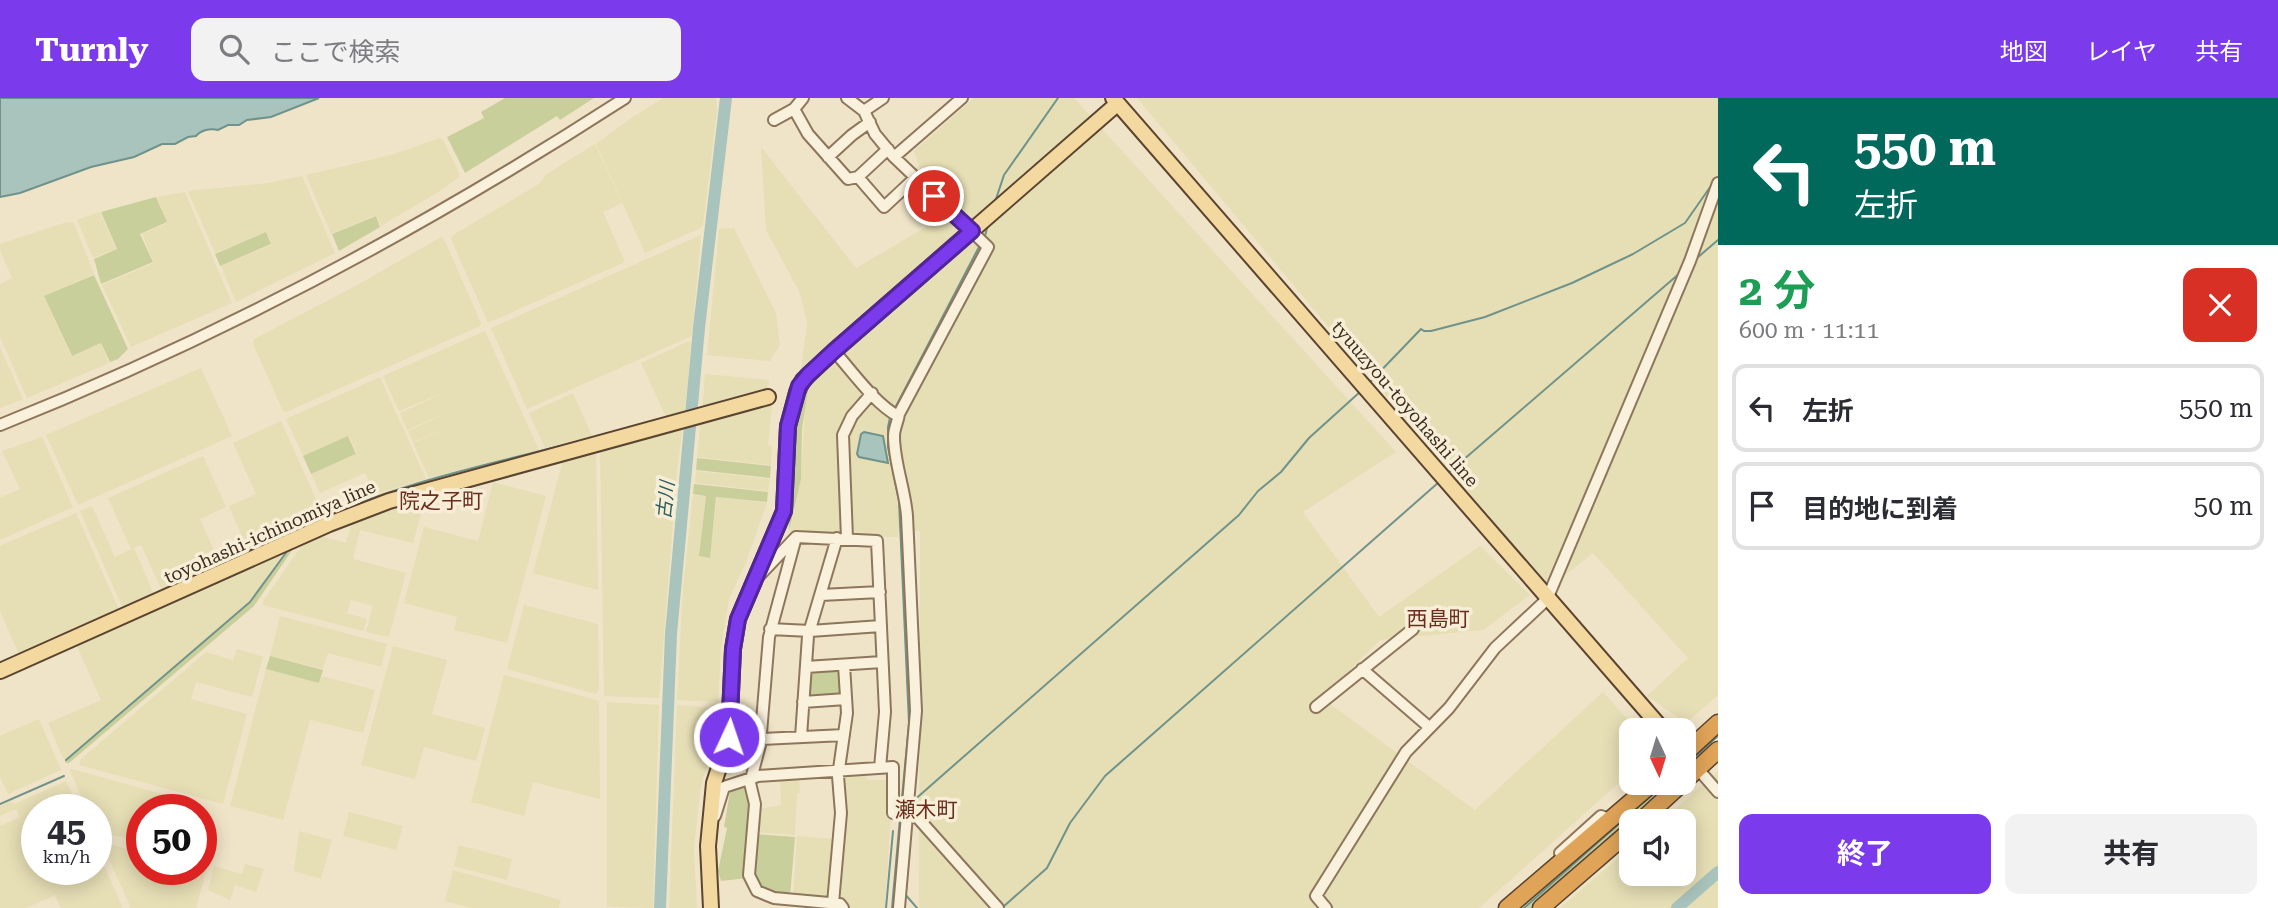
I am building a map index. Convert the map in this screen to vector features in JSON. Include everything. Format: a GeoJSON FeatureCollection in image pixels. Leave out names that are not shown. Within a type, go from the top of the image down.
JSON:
{"type":"FeatureCollection","features":[{"type":"Feature","properties":{"kind":"highway"},"geometry":{"type":"LineString","coordinates":[[1696,749],[1718,723]]}},
{"type":"Feature","properties":{"kind":"highway"},"geometry":{"type":"LineString","coordinates":[[1696,757],[1718,750]]}},
{"type":"Feature","properties":{"kind":"highway"},"geometry":{"type":"LineString","coordinates":[[1507,908],[1638,795]]}},
{"type":"Feature","properties":{"kind":"highway"},"geometry":{"type":"LineString","coordinates":[[1541,908],[1619,840]]}},
{"type":"Feature","properties":{"kind":"main road"},"geometry":{"type":"LineString","coordinates":[[711,908],[708,846],[714,783],[729,737],[734,638],[742,605],[756,579],[784,511],[788,426],[803,380],[834,351],[978,238],[992,212],[1118,100]]}},
{"type":"Feature","properties":{"kind":"main road","name":"tyuuzyou-toyohashi line"},"geometry":{"type":"LineString","coordinates":[[1118,100],[1443,479],[1653,718]]}},
{"type":"Feature","properties":{"kind":"main road","name":"toyohashi-ichinomiya line"},"geometry":{"type":"LineString","coordinates":[[0,671],[329,524],[389,500],[768,397]]}},
{"type":"Feature","properties":{"kind":"street"},"geometry":{"type":"LineString","coordinates":[[0,425],[131,370],[352,261],[521,165],[625,98]]}},
{"type":"Feature","properties":{"kind":"street"},"geometry":{"type":"LineString","coordinates":[[774,120],[794,109],[803,98]]}},
{"type":"Feature","properties":{"kind":"street"},"geometry":{"type":"LineString","coordinates":[[847,98],[864,111],[874,134],[891,153],[988,247],[895,414],[895,449],[906,494],[916,711],[896,892],[899,908]]}},
{"type":"Feature","properties":{"kind":"street"},"geometry":{"type":"LineString","coordinates":[[864,111],[883,98]]}},
{"type":"Feature","properties":{"kind":"street"},"geometry":{"type":"LineString","coordinates":[[794,109],[808,134],[848,179],[858,177],[962,98]]}},
{"type":"Feature","properties":{"kind":"street"},"geometry":{"type":"LineString","coordinates":[[828,156],[870,122]]}},
{"type":"Feature","properties":{"kind":"street"},"geometry":{"type":"LineString","coordinates":[[858,177],[884,206],[915,178]]}},
{"type":"Feature","properties":{"kind":"street"},"geometry":{"type":"LineString","coordinates":[[1326,908],[1316,896],[1406,752],[1449,708],[1495,648],[1547,597],[1690,261],[1718,183]]}},
{"type":"Feature","properties":{"kind":"street"},"geometry":{"type":"LineString","coordinates":[[834,351],[895,414]]}},
{"type":"Feature","properties":{"kind":"street"},"geometry":{"type":"LineString","coordinates":[[801,737],[810,631],[842,538],[843,435],[852,416],[872,393]]}},
{"type":"Feature","properties":{"kind":"street"},"geometry":{"type":"LineString","coordinates":[[784,511],[785,579]]}},
{"type":"Feature","properties":{"kind":"street"},"geometry":{"type":"LineString","coordinates":[[796,537],[770,629],[761,739],[750,783],[755,804],[748,875],[757,891],[776,903],[838,906],[841,813],[839,770],[846,699],[844,665]]}},
{"type":"Feature","properties":{"kind":"street"},"geometry":{"type":"LineString","coordinates":[[756,579],[796,537],[877,541],[885,712],[880,768]]}},
{"type":"Feature","properties":{"kind":"street"},"geometry":{"type":"LineString","coordinates":[[821,596],[880,592]]}},
{"type":"Feature","properties":{"kind":"street"},"geometry":{"type":"LineString","coordinates":[[770,629],[810,631],[881,626]]}},
{"type":"Feature","properties":{"kind":"street"},"geometry":{"type":"LineString","coordinates":[[1316,708],[1413,629]]}},
{"type":"Feature","properties":{"kind":"street"},"geometry":{"type":"LineString","coordinates":[[806,667],[882,663]]}},
{"type":"Feature","properties":{"kind":"street"},"geometry":{"type":"LineString","coordinates":[[1362,669],[1429,727]]}},
{"type":"Feature","properties":{"kind":"street"},"geometry":{"type":"LineString","coordinates":[[803,702],[846,699]]}},
{"type":"Feature","properties":{"kind":"street"},"geometry":{"type":"LineString","coordinates":[[761,739],[844,735]]}},
{"type":"Feature","properties":{"kind":"street"},"geometry":{"type":"LineString","coordinates":[[712,821],[724,787],[751,777],[897,766],[893,811],[906,810]]}},
{"type":"Feature","properties":{"kind":"street"},"geometry":{"type":"LineString","coordinates":[[1696,768],[1718,792]]}},
{"type":"Feature","properties":{"kind":"street"},"geometry":{"type":"LineString","coordinates":[[906,810],[998,908]]}},
{"type":"Feature","properties":{"kind":"street"},"geometry":{"type":"LineString","coordinates":[[1497,908],[1601,816],[1609,819]]}},
{"type":"Feature","properties":{"kind":"street"},"geometry":{"type":"LineString","coordinates":[[1551,908],[1619,848]]}},
{"type":"Feature","properties":{"kind":"shaded area"},"geometry":{"type":"Polygon","coordinates":[[[663,98],[716,98],[717,111],[703,225],[645,253],[596,144],[637,114],[640,119],[638,114],[663,98]]]}},
{"type":"Feature","properties":{"kind":"shaded area"},"geometry":{"type":"Polygon","coordinates":[[[974,98],[1074,98],[1396,452],[1303,512],[1379,617],[1480,546],[1530,595],[1483,630],[1380,640],[1322,698],[1475,810],[1603,692],[1626,718],[1619,718],[1619,783],[1479,908],[919,908],[920,531],[898,530],[898,537],[790,532],[801,479],[805,408],[813,381],[814,366],[800,378],[807,323],[800,293],[766,230],[761,147],[856,268],[938,220],[914,151],[974,98]]]}},
{"type":"Feature","properties":{"kind":"shaded area"},"geometry":{"type":"Polygon","coordinates":[[[1137,98],[1718,98],[1718,695],[1692,718],[1679,718],[1647,696],[1688,658],[1593,553],[1548,589],[1137,98]]]}},
{"type":"Feature","properties":{"kind":"shaded area"},"geometry":{"type":"Polygon","coordinates":[[[440,138],[459,172],[459,177],[381,226],[376,215],[331,234],[306,175],[391,155],[440,138]]]}},
{"type":"Feature","properties":{"kind":"shaded area"},"geometry":{"type":"Polygon","coordinates":[[[595,144],[622,203],[603,212],[625,262],[488,323],[451,239],[453,235],[539,184],[547,174],[595,144]]]}},
{"type":"Feature","properties":{"kind":"shaded area"},"geometry":{"type":"Polygon","coordinates":[[[302,176],[335,253],[236,302],[221,266],[271,245],[270,239],[266,232],[215,253],[188,191],[268,183],[302,176]]]}},
{"type":"Feature","properties":{"kind":"shaded area"},"geometry":{"type":"Polygon","coordinates":[[[185,192],[232,303],[131,347],[102,285],[154,263],[142,234],[167,223],[157,197],[185,192]]]}},
{"type":"Feature","properties":{"kind":"shaded area"},"geometry":{"type":"Polygon","coordinates":[[[100,212],[116,249],[93,258],[77,220],[100,212]]]}},
{"type":"Feature","properties":{"kind":"shaded area"},"geometry":{"type":"Polygon","coordinates":[[[67,222],[74,223],[94,274],[44,296],[71,356],[101,344],[109,363],[27,398],[0,337],[0,284],[12,278],[0,244],[67,222]]]}},
{"type":"Feature","properties":{"kind":"shaded area"},"geometry":{"type":"Polygon","coordinates":[[[734,228],[776,313],[780,345],[770,361],[707,355],[719,229],[734,228]]]}},
{"type":"Feature","properties":{"kind":"shaded area"},"geometry":{"type":"Polygon","coordinates":[[[701,235],[692,336],[527,409],[491,328],[701,235]]]}},
{"type":"Feature","properties":{"kind":"shaded area"},"geometry":{"type":"Polygon","coordinates":[[[441,237],[481,323],[480,326],[286,412],[283,411],[253,344],[254,339],[441,237]]]}},
{"type":"Feature","properties":{"kind":"shaded area"},"geometry":{"type":"Polygon","coordinates":[[[485,331],[539,450],[429,478],[413,443],[457,423],[413,442],[408,431],[451,411],[407,430],[400,413],[443,393],[399,411],[383,376],[485,331]]]}},
{"type":"Feature","properties":{"kind":"shaded area"},"geometry":{"type":"Polygon","coordinates":[[[689,341],[691,343],[685,412],[666,417],[641,363],[689,341]]]}},
{"type":"Feature","properties":{"kind":"shaded area"},"geometry":{"type":"Polygon","coordinates":[[[0,347],[23,399],[0,408],[0,347]]]}},
{"type":"Feature","properties":{"kind":"shaded area"},"geometry":{"type":"Polygon","coordinates":[[[201,368],[232,436],[78,505],[46,435],[201,368]]]}},
{"type":"Feature","properties":{"kind":"shaded area"},"geometry":{"type":"Polygon","coordinates":[[[705,374],[769,380],[767,395],[702,412],[705,374]]]}},
{"type":"Feature","properties":{"kind":"shaded area"},"geometry":{"type":"Polygon","coordinates":[[[380,377],[426,479],[375,494],[365,473],[320,493],[311,474],[357,454],[349,436],[303,456],[286,419],[380,377]]]}},
{"type":"Feature","properties":{"kind":"shaded area"},"geometry":{"type":"Polygon","coordinates":[[[573,393],[592,436],[545,448],[529,413],[573,393]]]}},
{"type":"Feature","properties":{"kind":"shaded area"},"geometry":{"type":"Polygon","coordinates":[[[773,400],[768,445],[772,446],[771,465],[697,457],[701,419],[773,400]]]}},
{"type":"Feature","properties":{"kind":"shaded area"},"geometry":{"type":"Polygon","coordinates":[[[281,421],[324,517],[282,535],[284,540],[250,555],[229,506],[256,494],[233,443],[281,421]]]}},
{"type":"Feature","properties":{"kind":"shaded area"},"geometry":{"type":"Polygon","coordinates":[[[683,424],[659,698],[604,696],[600,446],[683,424]]]}},
{"type":"Feature","properties":{"kind":"shaded area"},"geometry":{"type":"Polygon","coordinates":[[[42,437],[73,507],[0,540],[0,498],[20,489],[2,451],[42,437]]]}},
{"type":"Feature","properties":{"kind":"shaded area"},"geometry":{"type":"Polygon","coordinates":[[[596,450],[598,590],[533,573],[563,460],[596,450]]]}},
{"type":"Feature","properties":{"kind":"shaded area"},"geometry":{"type":"Polygon","coordinates":[[[203,456],[226,507],[200,519],[222,568],[163,593],[141,545],[134,548],[155,597],[124,611],[80,511],[92,506],[115,557],[131,549],[108,498],[203,456]]]}},
{"type":"Feature","properties":{"kind":"shaded area"},"geometry":{"type":"Polygon","coordinates":[[[696,471],[770,479],[768,491],[695,483],[696,471]]]}},
{"type":"Feature","properties":{"kind":"shaded area"},"geometry":{"type":"Polygon","coordinates":[[[493,482],[546,496],[507,643],[454,630],[457,617],[404,603],[424,527],[478,541],[493,482]]]}},
{"type":"Feature","properties":{"kind":"shaded area"},"geometry":{"type":"Polygon","coordinates":[[[693,495],[706,496],[699,556],[709,558],[717,497],[767,503],[746,562],[729,599],[721,650],[718,702],[677,700],[683,587],[693,495]]]}},
{"type":"Feature","properties":{"kind":"shaded area"},"geometry":{"type":"Polygon","coordinates":[[[426,496],[413,543],[360,530],[353,559],[406,573],[389,637],[366,632],[373,606],[351,600],[347,613],[367,619],[363,631],[263,605],[263,601],[307,538],[314,534],[346,543],[353,518],[426,496]]]}},
{"type":"Feature","properties":{"kind":"shaded area"},"geometry":{"type":"Polygon","coordinates":[[[76,513],[121,614],[21,659],[0,611],[0,546],[76,513]]]}},
{"type":"Feature","properties":{"kind":"shaded area"},"geometry":{"type":"Polygon","coordinates":[[[286,550],[249,602],[63,758],[48,723],[101,700],[75,642],[286,550]]]}},
{"type":"Feature","properties":{"kind":"shaded area"},"geometry":{"type":"Polygon","coordinates":[[[524,605],[598,624],[599,690],[596,694],[507,669],[524,605]]]}},
{"type":"Feature","properties":{"kind":"shaded area"},"geometry":{"type":"Polygon","coordinates":[[[280,616],[387,644],[381,667],[328,653],[323,669],[270,656],[280,616]]]}},
{"type":"Feature","properties":{"kind":"shaded area"},"geometry":{"type":"Polygon","coordinates":[[[393,646],[447,660],[432,714],[485,728],[476,761],[424,747],[415,779],[361,765],[393,646]]]}},
{"type":"Feature","properties":{"kind":"shaded area"},"geometry":{"type":"Polygon","coordinates":[[[237,649],[263,657],[252,697],[196,682],[191,699],[247,714],[223,804],[217,802],[217,794],[186,794],[79,765],[81,759],[206,652],[233,660],[237,649]]]}},
{"type":"Feature","properties":{"kind":"shaded area"},"geometry":{"type":"Polygon","coordinates":[[[266,669],[319,683],[322,676],[375,690],[363,733],[310,720],[283,820],[230,806],[266,669]]]}},
{"type":"Feature","properties":{"kind":"shaded area"},"geometry":{"type":"Polygon","coordinates":[[[504,675],[597,700],[600,799],[533,782],[524,816],[471,802],[504,675]]]}},
{"type":"Feature","properties":{"kind":"shaded area"},"geometry":{"type":"Polygon","coordinates":[[[607,702],[659,705],[653,908],[607,907],[607,702]]]}},
{"type":"Feature","properties":{"kind":"shaded area"},"geometry":{"type":"Polygon","coordinates":[[[677,705],[718,708],[715,736],[701,786],[694,849],[697,908],[669,908],[677,705]]]}},
{"type":"Feature","properties":{"kind":"shaded area"},"geometry":{"type":"Polygon","coordinates":[[[39,719],[61,770],[8,794],[0,777],[0,736],[39,719]]]}},
{"type":"Feature","properties":{"kind":"shaded area"},"geometry":{"type":"Polygon","coordinates":[[[70,770],[162,794],[126,794],[126,838],[112,835],[112,794],[80,794],[70,770]]]}},
{"type":"Feature","properties":{"kind":"shaded area"},"geometry":{"type":"Polygon","coordinates":[[[1718,771],[1718,908],[1560,908],[1619,857],[1619,886],[1696,886],[1696,809],[1675,809],[1691,795],[1696,795],[1696,791],[1718,771]]]}},
{"type":"Feature","properties":{"kind":"shaded area"},"geometry":{"type":"Polygon","coordinates":[[[866,772],[867,780],[886,780],[887,795],[892,796],[885,908],[845,908],[838,901],[841,776],[866,772]]]}},
{"type":"Feature","properties":{"kind":"shaded area"},"geometry":{"type":"Polygon","coordinates":[[[799,777],[795,835],[755,832],[759,809],[781,805],[780,778],[799,777]]]}},
{"type":"Feature","properties":{"kind":"shaded area"},"geometry":{"type":"Polygon","coordinates":[[[66,781],[72,794],[37,794],[66,781]]]}},
{"type":"Feature","properties":{"kind":"shaded area"},"geometry":{"type":"Polygon","coordinates":[[[12,801],[14,804],[21,801],[21,885],[112,884],[123,908],[61,908],[55,895],[26,908],[0,908],[0,826],[20,817],[16,809],[0,816],[0,806],[12,801]]]}},
{"type":"Feature","properties":{"kind":"shaded area"},"geometry":{"type":"Polygon","coordinates":[[[349,812],[403,826],[396,850],[343,836],[349,812]]]}},
{"type":"Feature","properties":{"kind":"shaded area"},"geometry":{"type":"Polygon","coordinates":[[[299,831],[332,840],[321,879],[294,871],[299,831]]]}},
{"type":"Feature","properties":{"kind":"shaded area"},"geometry":{"type":"Polygon","coordinates":[[[797,836],[836,839],[828,900],[793,897],[797,836]]]}},
{"type":"Feature","properties":{"kind":"shaded area"},"geometry":{"type":"Polygon","coordinates":[[[112,845],[126,849],[126,885],[202,885],[196,908],[131,908],[112,866],[112,845]]]}},
{"type":"Feature","properties":{"kind":"shaded area"},"geometry":{"type":"Polygon","coordinates":[[[459,845],[512,859],[507,880],[454,866],[459,845]]]}},
{"type":"Feature","properties":{"kind":"shaded area"},"geometry":{"type":"Polygon","coordinates":[[[245,864],[264,869],[256,892],[235,885],[230,900],[208,890],[209,885],[217,885],[217,867],[242,874],[245,864]]]}},
{"type":"Feature","properties":{"kind":"shaded area"},"geometry":{"type":"Polygon","coordinates":[[[453,870],[561,900],[559,908],[471,908],[445,901],[453,870]]]}},
{"type":"Feature","properties":{"kind":"green space"},"geometry":{"type":"Polygon","coordinates":[[[505,98],[594,98],[560,120],[557,116],[465,173],[447,137],[484,118],[481,112],[505,98]]]}},
{"type":"Feature","properties":{"kind":"green space"},"geometry":{"type":"Polygon","coordinates":[[[156,197],[167,222],[140,234],[153,262],[101,284],[94,259],[117,249],[101,212],[156,197]]]}},
{"type":"Feature","properties":{"kind":"green space"},"geometry":{"type":"Polygon","coordinates":[[[376,216],[380,227],[339,251],[332,234],[376,216]]]}},
{"type":"Feature","properties":{"kind":"green space"},"geometry":{"type":"Polygon","coordinates":[[[266,232],[271,244],[220,266],[215,254],[266,232]]]}},
{"type":"Feature","properties":{"kind":"green space"},"geometry":{"type":"Polygon","coordinates":[[[94,275],[128,349],[118,359],[110,362],[101,343],[72,356],[44,296],[94,275]]]}},
{"type":"Feature","properties":{"kind":"green space"},"geometry":{"type":"Polygon","coordinates":[[[835,358],[837,359],[816,377],[808,390],[802,429],[801,479],[789,532],[792,445],[801,390],[835,358]]]}},
{"type":"Feature","properties":{"kind":"green space"},"geometry":{"type":"Polygon","coordinates":[[[348,436],[356,454],[311,474],[303,456],[348,436]]]}},
{"type":"Feature","properties":{"kind":"green space"},"geometry":{"type":"Polygon","coordinates":[[[697,458],[771,466],[770,478],[696,470],[697,458]]]}},
{"type":"Feature","properties":{"kind":"green space"},"geometry":{"type":"Polygon","coordinates":[[[694,484],[768,492],[767,502],[716,497],[710,558],[699,556],[706,496],[693,494],[694,484]]]}},
{"type":"Feature","properties":{"kind":"green space"},"geometry":{"type":"Polygon","coordinates":[[[297,543],[254,606],[66,763],[65,761],[250,603],[289,550],[288,547],[297,543]]]}},
{"type":"Feature","properties":{"kind":"green space"},"geometry":{"type":"Polygon","coordinates":[[[270,656],[323,670],[319,683],[266,669],[270,656]]]}},
{"type":"Feature","properties":{"kind":"green space"},"geometry":{"type":"Polygon","coordinates":[[[837,668],[842,671],[843,693],[839,697],[811,699],[807,695],[808,673],[813,670],[837,668]]]}},
{"type":"Feature","properties":{"kind":"green space"},"geometry":{"type":"Polygon","coordinates":[[[744,782],[752,801],[747,878],[721,881],[718,871],[727,828],[724,827],[730,792],[727,791],[744,782]]]}},
{"type":"Feature","properties":{"kind":"green space"},"geometry":{"type":"Polygon","coordinates":[[[1652,795],[1663,795],[1648,809],[1633,809],[1652,795]]]}},
{"type":"Feature","properties":{"kind":"green space"},"geometry":{"type":"Polygon","coordinates":[[[1619,818],[1619,834],[1535,908],[1514,908],[1619,818]]]}},
{"type":"Feature","properties":{"kind":"green space"},"geometry":{"type":"Polygon","coordinates":[[[755,834],[795,837],[790,897],[762,891],[751,870],[755,834]]]}},
{"type":"Feature","properties":{"kind":"water"},"geometry":{"type":"Polygon","coordinates":[[[0,98],[319,98],[271,117],[247,120],[239,125],[228,125],[218,130],[206,130],[175,144],[162,144],[134,157],[91,167],[20,193],[0,197],[0,98]]]}},
{"type":"Feature","properties":{"kind":"water"},"geometry":{"type":"Polygon","coordinates":[[[864,432],[883,436],[888,463],[859,457],[857,454],[861,434],[864,432]]]}},
{"type":"Feature","properties":{"kind":"waterway","name":"古川"},"geometry":{"type":"LineString","coordinates":[[660,908],[671,634],[699,328],[726,98]]}},
{"type":"Feature","properties":{"kind":"waterway"},"geometry":{"type":"LineString","coordinates":[[995,202],[1004,175],[1058,98]]}},
{"type":"Feature","properties":{"kind":"waterway"},"geometry":{"type":"LineString","coordinates":[[1370,382],[1421,329],[1431,331],[1485,317],[1572,283],[1633,254],[1685,223],[1713,183]]}},
{"type":"Feature","properties":{"kind":"waterway"},"geometry":{"type":"LineString","coordinates":[[985,236],[988,224]]}},
{"type":"Feature","properties":{"kind":"waterway"},"geometry":{"type":"LineString","coordinates":[[1697,258],[1718,240]]}},
{"type":"Feature","properties":{"kind":"waterway"},"geometry":{"type":"LineString","coordinates":[[894,410],[979,247]]}},
{"type":"Feature","properties":{"kind":"waterway"},"geometry":{"type":"LineString","coordinates":[[1448,473],[1680,273]]}},
{"type":"Feature","properties":{"kind":"waterway"},"geometry":{"type":"LineString","coordinates":[[912,802],[1239,515],[1258,491],[1281,472],[1309,438],[1361,391]]}},
{"type":"Feature","properties":{"kind":"waterway"},"geometry":{"type":"LineString","coordinates":[[890,418],[888,447],[899,501],[909,723],[901,809]]}},
{"type":"Feature","properties":{"kind":"waterway"},"geometry":{"type":"LineString","coordinates":[[309,525],[342,510],[410,486],[584,440]]}},
{"type":"Feature","properties":{"kind":"waterway"},"geometry":{"type":"LineString","coordinates":[[1003,907],[1047,868],[1070,823],[1105,776],[1439,482]]}},
{"type":"Feature","properties":{"kind":"waterway"},"geometry":{"type":"LineString","coordinates":[[66,760],[250,602],[288,550]]}},
{"type":"Feature","properties":{"kind":"waterway"},"geometry":{"type":"LineString","coordinates":[[1696,756],[1718,736]]}},
{"type":"Feature","properties":{"kind":"waterway"},"geometry":{"type":"LineString","coordinates":[[0,804],[64,776]]}},
{"type":"Feature","properties":{"kind":"waterway"},"geometry":{"type":"LineString","coordinates":[[1524,908],[1651,795]]}},
{"type":"Feature","properties":{"kind":"waterway"},"geometry":{"type":"LineString","coordinates":[[892,908],[900,818]]}},
{"type":"Feature","properties":{"kind":"waterway"},"geometry":{"type":"LineString","coordinates":[[886,908],[893,831]]}},
{"type":"Feature","properties":{"kind":"waterway"},"geometry":{"type":"LineString","coordinates":[[1677,908],[1718,872]]}},
{"type":"Feature","properties":{"kind":"waterway"},"geometry":{"type":"LineString","coordinates":[[904,893],[917,908]]}},
{"type":"Feature","properties":{"kind":"district","name":"院之子町"},"geometry":{"type":"Point","coordinates":[441,501]}},
{"type":"Feature","properties":{"kind":"district","name":"西島町"},"geometry":{"type":"Point","coordinates":[1438,619]}},
{"type":"Feature","properties":{"kind":"district","name":"瀬木町"},"geometry":{"type":"Point","coordinates":[926,810]}},
{"type":"Feature","properties":{"kind":"route"},"geometry":{"type":"LineString","coordinates":[[729,737],[733,649],[738,619],[784,511],[788,426],[797,392],[803,380],[834,351],[972,231],[934,196]]}}]}
